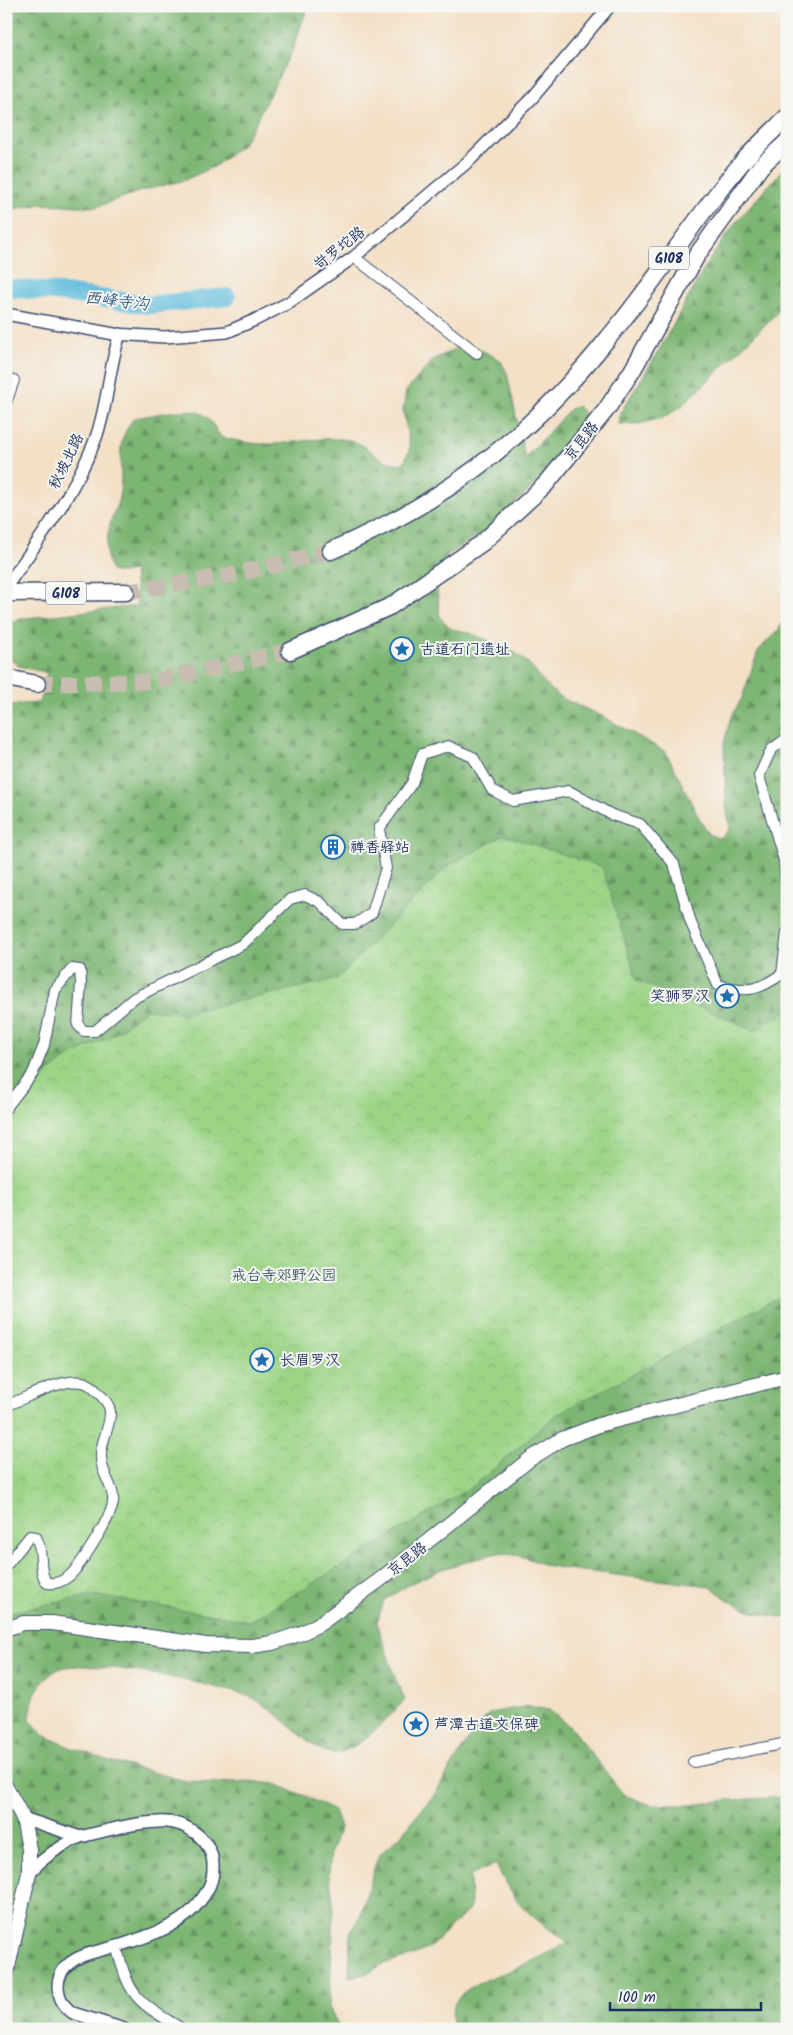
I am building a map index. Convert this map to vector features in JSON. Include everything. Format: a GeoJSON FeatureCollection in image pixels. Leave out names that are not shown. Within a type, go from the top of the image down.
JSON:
{"type":"FeatureCollection","features":[{"type":"Feature","properties":{"kind":"highway","name":"G108"},"geometry":{"type":"LineString","coordinates":[[331,551],[432,499],[496,453],[554,401],[609,338],[740,165],[787,118]]}},
{"type":"Feature","properties":{"kind":"highway","name":"京昆路"},"geometry":{"type":"LineString","coordinates":[[290,651],[391,606],[482,543],[546,484],[606,410],[632,372],[697,255],[761,166],[787,142]]}},
{"type":"Feature","properties":{"kind":"highway","name":"G108"},"geometry":{"type":"LineString","coordinates":[[6,594],[126,592]]}},
{"type":"Feature","properties":{"kind":"highway"},"geometry":{"type":"LineString","coordinates":[[6,678],[38,684]]}},
{"type":"Feature","properties":{"kind":"main road","name":"京昆路"},"geometry":{"type":"LineString","coordinates":[[6,1629],[23,1623],[52,1624],[206,1645],[231,1646],[252,1646],[288,1638],[321,1623],[353,1601],[434,1538],[523,1464],[562,1439],[602,1424],[787,1377]]}},
{"type":"Feature","properties":{"kind":"main road"},"geometry":{"type":"LineString","coordinates":[[6,1786],[23,1818],[30,1849],[29,1873],[6,1976]]}},
{"type":"Feature","properties":{"kind":"street","name":"岢罗坨路"},"geometry":{"type":"LineString","coordinates":[[6,314],[120,334],[166,337],[227,332],[288,304],[354,257],[470,160],[533,97],[610,6]]}},
{"type":"Feature","properties":{"kind":"street"},"geometry":{"type":"LineString","coordinates":[[354,257],[477,353]]}},
{"type":"Feature","properties":{"kind":"street","name":"秋坡北路"},"geometry":{"type":"LineString","coordinates":[[6,587],[72,488],[94,442],[112,357],[120,334]]}},
{"type":"Feature","properties":{"kind":"street"},"geometry":{"type":"LineString","coordinates":[[6,378],[14,380],[6,403]]}},
{"type":"Feature","properties":{"kind":"street"},"geometry":{"type":"LineString","coordinates":[[787,738],[771,750],[759,776],[784,860],[787,896]]}},
{"type":"Feature","properties":{"kind":"street"},"geometry":{"type":"LineString","coordinates":[[6,1108],[33,1073],[44,1045],[55,990],[72,969],[80,970],[78,1025],[84,1031],[95,1031],[134,998],[243,944],[290,898],[305,895],[320,902],[342,924],[355,924],[372,913],[386,868],[379,829],[412,783],[422,754],[448,746],[473,757],[492,790],[513,801],[570,791],[612,816],[640,824],[674,864],[691,923],[718,985],[743,991],[766,985],[782,974],[787,933]]}},
{"type":"Feature","properties":{"kind":"street"},"geometry":{"type":"LineString","coordinates":[[6,1406],[71,1381],[90,1384],[105,1400],[110,1410],[109,1421],[100,1453],[101,1466],[113,1490],[114,1502],[111,1513],[77,1568],[69,1577],[56,1584],[47,1583],[43,1577],[42,1551],[36,1537],[30,1536],[6,1566]]}},
{"type":"Feature","properties":{"kind":"street"},"geometry":{"type":"LineString","coordinates":[[693,1762],[787,1743]]}},
{"type":"Feature","properties":{"kind":"street"},"geometry":{"type":"LineString","coordinates":[[23,1818],[80,1837]]}},
{"type":"Feature","properties":{"kind":"street"},"geometry":{"type":"LineString","coordinates":[[29,1873],[44,1857],[64,1844],[80,1837],[146,1822],[166,1821],[185,1826],[196,1832],[205,1842],[212,1857],[214,1869],[207,1891],[186,1915],[160,1932],[79,1958],[69,1964],[59,1978],[59,1995],[66,2008],[73,2013],[124,2029]]}},
{"type":"Feature","properties":{"kind":"street"},"geometry":{"type":"LineString","coordinates":[[116,1946],[126,1977],[135,1994],[143,2002],[182,2029]]}},
{"type":"Feature","properties":{"kind":"green space"},"geometry":{"type":"Polygon","coordinates":[[[6,6],[308,6],[292,51],[243,144],[215,166],[185,180],[141,191],[96,207],[42,204],[6,210],[6,6]]]}},
{"type":"Feature","properties":{"kind":"green space"},"geometry":{"type":"Polygon","coordinates":[[[787,165],[787,305],[782,307],[683,405],[663,418],[638,424],[618,424],[622,410],[654,359],[708,262],[736,222],[787,165]]]}},
{"type":"Feature","properties":{"kind":"green space"},"geometry":{"type":"Polygon","coordinates":[[[464,345],[476,347],[500,360],[507,373],[525,458],[570,409],[578,406],[582,410],[585,419],[555,463],[538,482],[484,532],[446,556],[437,588],[440,618],[452,629],[467,632],[510,649],[528,663],[545,684],[561,698],[602,716],[666,752],[700,820],[710,835],[721,839],[730,828],[726,805],[724,744],[730,719],[742,698],[758,651],[779,629],[787,615],[787,1618],[752,1612],[727,1599],[709,1586],[566,1569],[545,1565],[521,1556],[497,1553],[442,1569],[412,1583],[384,1600],[377,1623],[396,1680],[405,1700],[360,1742],[340,1752],[330,1753],[313,1745],[260,1702],[234,1692],[183,1680],[121,1669],[71,1666],[57,1670],[40,1685],[32,1705],[30,1720],[44,1735],[67,1746],[113,1762],[186,1781],[220,1783],[249,1781],[275,1784],[305,1796],[334,1811],[340,1828],[331,1852],[329,1874],[333,1900],[333,1934],[329,2007],[340,2029],[6,2029],[6,705],[39,703],[47,673],[23,667],[12,660],[6,644],[8,622],[26,618],[137,606],[134,571],[121,573],[111,571],[107,560],[110,526],[120,492],[121,445],[134,418],[191,411],[208,418],[222,438],[264,444],[317,439],[349,440],[356,442],[389,462],[404,463],[410,448],[403,410],[406,391],[434,359],[464,345]]]}},
{"type":"Feature","properties":{"kind":"green space","name":"戒台寺郊野公园"},"geometry":{"type":"Polygon","coordinates":[[[504,835],[602,867],[637,980],[755,1031],[787,1011],[787,1293],[556,1415],[475,1485],[250,1621],[92,1595],[6,1613],[6,1125],[49,1072],[70,1056],[112,1036],[147,1009],[181,1014],[337,979],[446,867],[504,835]]]}},
{"type":"Feature","properties":{"kind":"green space"},"geometry":{"type":"Polygon","coordinates":[[[527,1706],[549,1710],[570,1727],[624,1795],[651,1805],[691,1805],[728,1800],[787,1797],[787,2029],[453,2029],[452,2015],[455,2004],[461,1995],[470,1988],[530,1962],[568,1942],[534,1917],[517,1901],[496,1864],[470,1876],[471,1908],[429,1948],[409,1957],[383,1964],[366,1974],[349,1977],[350,1933],[361,1914],[379,1855],[400,1836],[434,1795],[474,1730],[490,1713],[527,1706]]]}},
{"type":"Feature","properties":{"kind":"waterway","name":"西峰寺沟"},"geometry":{"type":"LineString","coordinates":[[6,288],[57,292],[149,305],[227,297]]}},
{"type":"Feature","properties":{"kind":"tunnel"},"geometry":{"type":"LineString","coordinates":[[126,592],[232,575],[331,551]]}},
{"type":"Feature","properties":{"kind":"tunnel"},"geometry":{"type":"LineString","coordinates":[[37,684],[156,681],[290,651]]}},
{"type":"Feature","properties":{"kind":"place","name":"古道石门遗址"},"geometry":{"type":"Point","coordinates":[402,649]}},
{"type":"Feature","properties":{"kind":"place","name":"禅香驿站"},"geometry":{"type":"Point","coordinates":[333,847]}},
{"type":"Feature","properties":{"kind":"place","name":"笑狮罗汉"},"geometry":{"type":"Point","coordinates":[727,996]}},
{"type":"Feature","properties":{"kind":"place","name":"长眉罗汉"},"geometry":{"type":"Point","coordinates":[262,1360]}},
{"type":"Feature","properties":{"kind":"place","name":"芦潭古道文保碑"},"geometry":{"type":"Point","coordinates":[416,1724]}}]}
